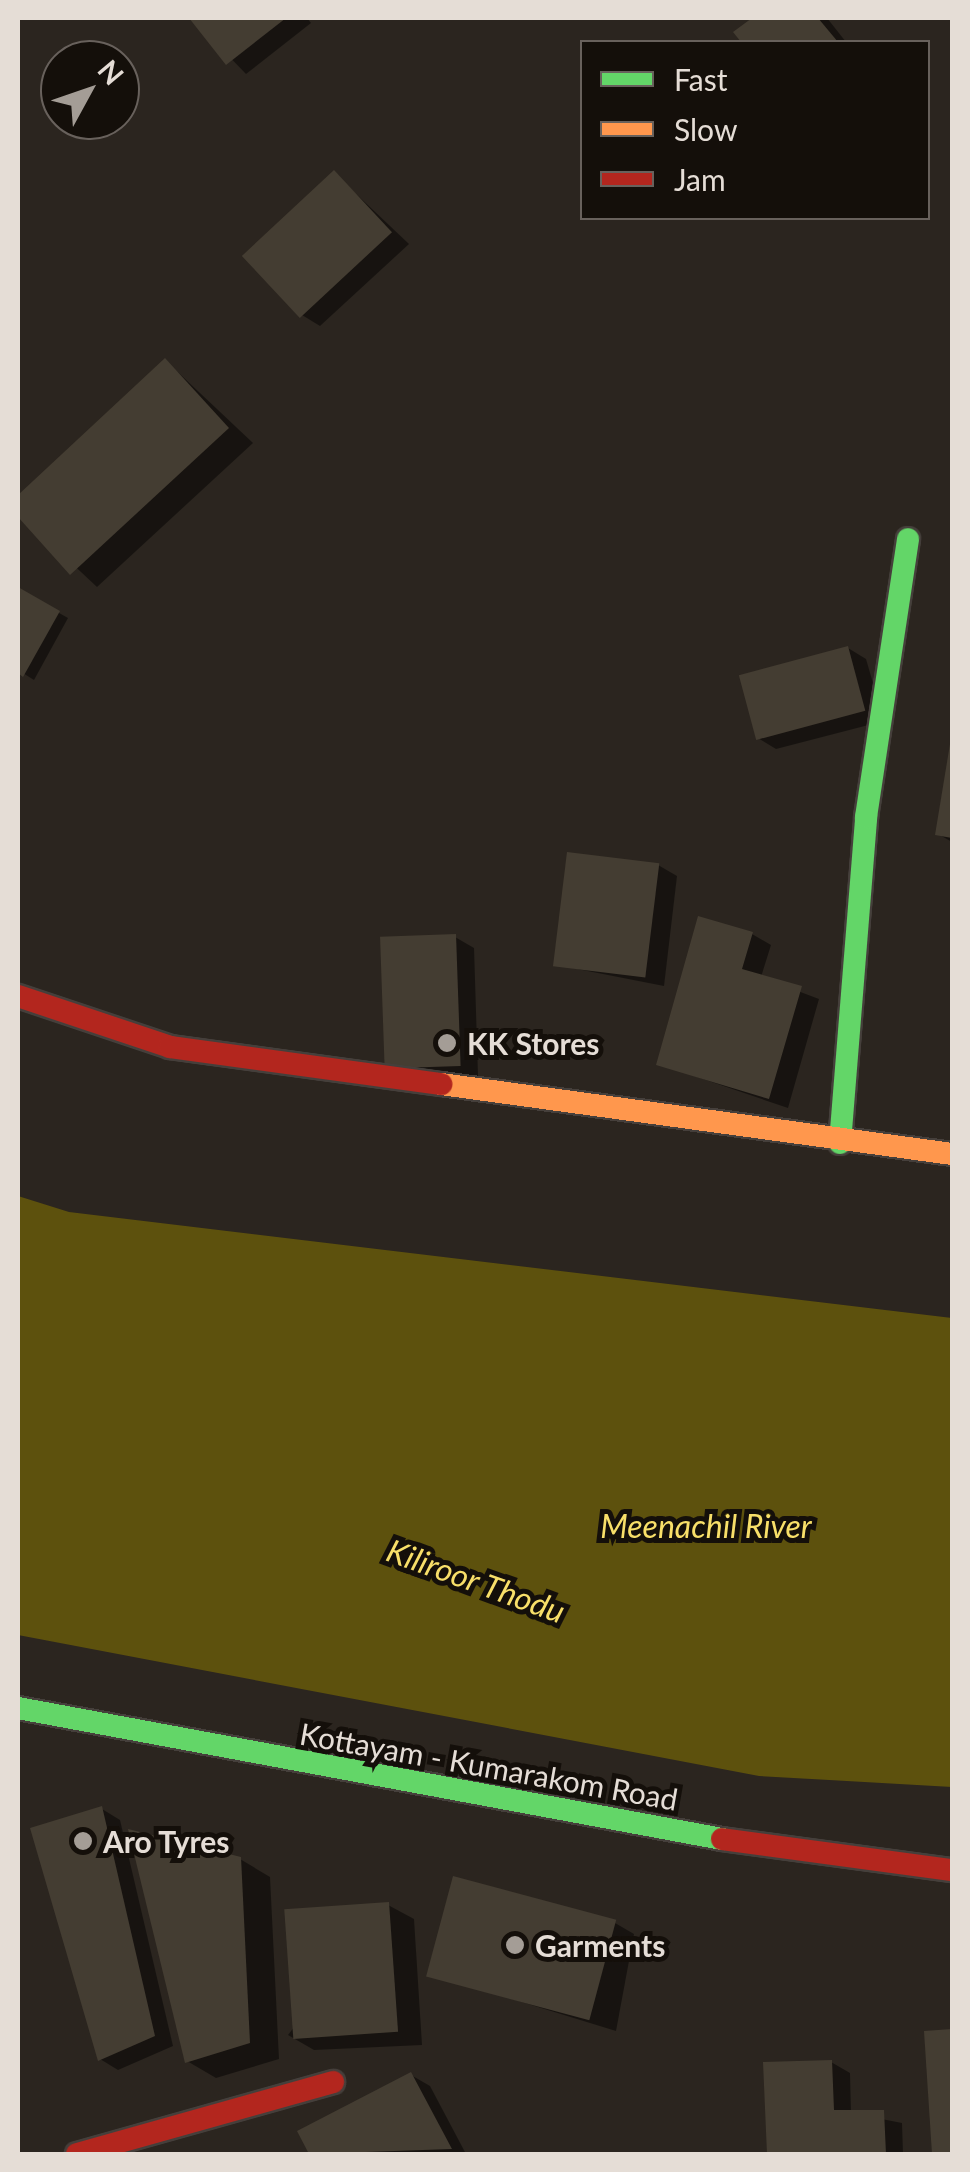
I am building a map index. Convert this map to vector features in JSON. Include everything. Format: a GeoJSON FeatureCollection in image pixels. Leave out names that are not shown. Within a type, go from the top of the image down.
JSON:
{"type":"FeatureCollection","features":[{"type":"Feature","properties":{"kind":"street"},"geometry":{"type":"LineString","coordinates":[[840,1143],[866,817],[908,539]]}},
{"type":"Feature","properties":{"kind":"street"},"geometry":{"type":"LineString","coordinates":[[18,996],[170,1046],[840,1143],[952,1154]]}},
{"type":"Feature","properties":{"kind":"street","name":"Kottayam - Kumarakom Road"},"geometry":{"type":"LineString","coordinates":[[18,1708],[712,1838],[952,1870]]}},
{"type":"Feature","properties":{"kind":"street"},"geometry":{"type":"LineString","coordinates":[[77,2154],[333,2082]]}},
{"type":"Feature","properties":{"kind":"water","name":"Meenachil River"},"geometry":{"type":"Polygon","coordinates":[[[18,1196],[69,1212],[952,1318],[952,1787],[759,1776],[18,1635],[18,1196]]]}},
{"type":"Feature","properties":{"kind":"building"},"geometry":{"type":"Polygon","coordinates":[[[189,18],[286,18],[226,65],[189,18]]]}},
{"type":"Feature","properties":{"kind":"building"},"geometry":{"type":"Polygon","coordinates":[[[752,18],[818,18],[836,40],[739,40],[733,32],[752,18]]]}},
{"type":"Feature","properties":{"kind":"building"},"geometry":{"type":"Polygon","coordinates":[[[334,170],[392,232],[300,318],[242,256],[334,170]]]}},
{"type":"Feature","properties":{"kind":"building"},"geometry":{"type":"Polygon","coordinates":[[[165,358],[229,428],[70,575],[18,517],[18,495],[165,358]]]}},
{"type":"Feature","properties":{"kind":"building"},"geometry":{"type":"Polygon","coordinates":[[[18,587],[60,611],[23,677],[18,673],[18,587]]]}},
{"type":"Feature","properties":{"kind":"building"},"geometry":{"type":"Polygon","coordinates":[[[848,646],[865,711],[756,740],[739,675],[848,646]]]}},
{"type":"Feature","properties":{"kind":"building"},"geometry":{"type":"Polygon","coordinates":[[[952,744],[952,838],[935,835],[952,744]]]}},
{"type":"Feature","properties":{"kind":"building"},"geometry":{"type":"Polygon","coordinates":[[[567,852],[659,863],[645,977],[553,966],[567,852]]]}},
{"type":"Feature","properties":{"kind":"building"},"geometry":{"type":"Polygon","coordinates":[[[698,916],[753,932],[742,969],[802,986],[769,1099],[656,1065],[698,916]]]}},
{"type":"Feature","properties":{"kind":"building"},"geometry":{"type":"Polygon","coordinates":[[[456,934],[461,1066],[385,1069],[380,937],[456,934]]]}},
{"type":"Feature","properties":{"kind":"building"},"geometry":{"type":"Polygon","coordinates":[[[102,1806],[155,2036],[98,2061],[30,1828],[102,1806]]]}},
{"type":"Feature","properties":{"kind":"building"},"geometry":{"type":"Polygon","coordinates":[[[128,1829],[241,1857],[250,2043],[185,2063],[128,1829]]]}},
{"type":"Feature","properties":{"kind":"building"},"geometry":{"type":"Polygon","coordinates":[[[453,1876],[616,1920],[589,2020],[426,1976],[453,1876]]]}},
{"type":"Feature","properties":{"kind":"building"},"geometry":{"type":"Polygon","coordinates":[[[389,1902],[398,2032],[293,2039],[284,1909],[389,1902]]]}},
{"type":"Feature","properties":{"kind":"building"},"geometry":{"type":"Polygon","coordinates":[[[952,2029],[952,2154],[932,2154],[924,2031],[952,2029]]]}},
{"type":"Feature","properties":{"kind":"building"},"geometry":{"type":"Polygon","coordinates":[[[832,2060],[834,2110],[884,2110],[886,2154],[767,2154],[763,2062],[832,2060]]]}},
{"type":"Feature","properties":{"kind":"building"},"geometry":{"type":"Polygon","coordinates":[[[411,2072],[452,2149],[309,2154],[297,2131],[411,2072]]]}},
{"type":"Feature","properties":{"kind":"traffic: fast"},"geometry":{"type":"LineString","coordinates":[[840,1143],[866,817],[908,539]]}},
{"type":"Feature","properties":{"kind":"traffic: fast"},"geometry":{"type":"LineString","coordinates":[[18,1708],[722,1839]]}},
{"type":"Feature","properties":{"kind":"traffic: slow"},"geometry":{"type":"LineString","coordinates":[[441,1084],[952,1154]]}},
{"type":"Feature","properties":{"kind":"traffic: jam"},"geometry":{"type":"LineString","coordinates":[[18,996],[170,1047],[441,1084]]}},
{"type":"Feature","properties":{"kind":"traffic: jam"},"geometry":{"type":"LineString","coordinates":[[722,1839],[952,1870]]}},
{"type":"Feature","properties":{"kind":"traffic: jam"},"geometry":{"type":"LineString","coordinates":[[77,2154],[333,2082]]}},
{"type":"Feature","properties":{"kind":"place","name":"KK Stores"},"geometry":{"type":"Point","coordinates":[447,1043]}},
{"type":"Feature","properties":{"kind":"place","name":"Aro Tyres"},"geometry":{"type":"Point","coordinates":[83,1841]}},
{"type":"Feature","properties":{"kind":"place","name":"Garments"},"geometry":{"type":"Point","coordinates":[515,1945]}},
{"type":"Feature","properties":{"kind":"water label","name":"Kiliroor Thodu"},"geometry":{"type":"Point","coordinates":[476,1581]}}]}
